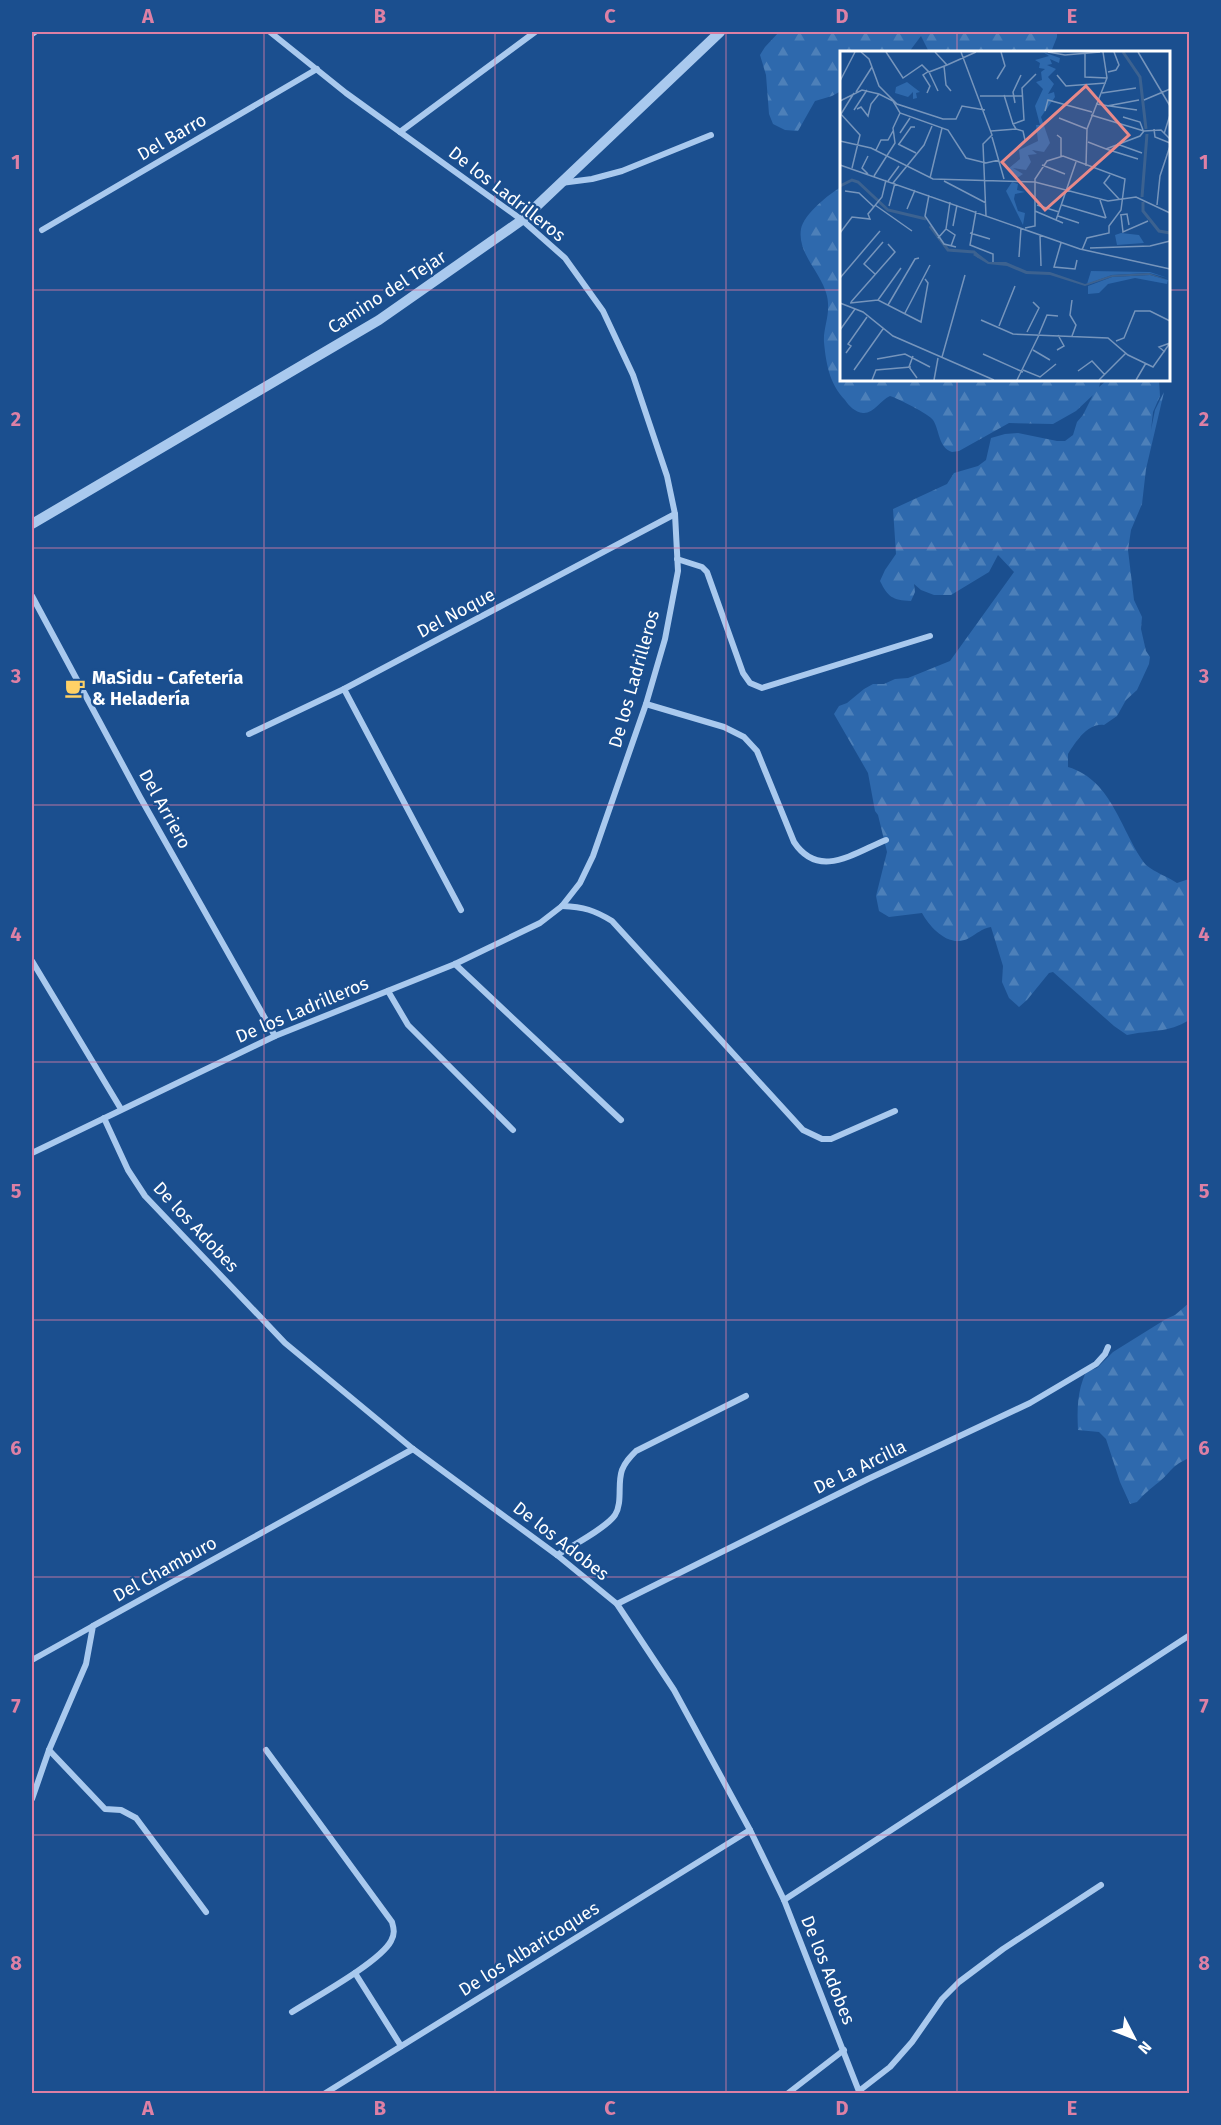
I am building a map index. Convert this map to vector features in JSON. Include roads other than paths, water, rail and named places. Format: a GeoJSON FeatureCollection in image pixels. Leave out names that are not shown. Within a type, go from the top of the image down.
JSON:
{"type":"FeatureCollection","features":[{"type":"Feature","properties":{"kind":"street","name":"De los Ladrilleros"},"geometry":{"type":"LineString","coordinates":[[32,1153],[275,1036],[455,964],[540,923],[562,906],[580,883],[593,856],[646,704],[665,639],[678,571],[675,514],[667,476],[633,375],[603,311],[565,258],[522,220],[400,132],[270,32]]}},
{"type":"Feature","properties":{"kind":"street"},"geometry":{"type":"LineString","coordinates":[[400,132],[536,32]]}},
{"type":"Feature","properties":{"kind":"street","name":"Camino del Tejar"},"geometry":{"type":"LineString","coordinates":[[32,524],[379,320],[522,220],[720,32]]}},
{"type":"Feature","properties":{"kind":"street","name":"Del Barro"},"geometry":{"type":"LineString","coordinates":[[42,230],[317,69]]}},
{"type":"Feature","properties":{"kind":"street"},"geometry":{"type":"LineString","coordinates":[[561,184],[622,171],[711,135]]}},
{"type":"Feature","properties":{"kind":"street","name":"Del Noque"},"geometry":{"type":"LineString","coordinates":[[249,734],[344,689],[675,514]]}},
{"type":"Feature","properties":{"kind":"street"},"geometry":{"type":"LineString","coordinates":[[677,559],[702,567],[707,572],[743,672],[750,683],[762,688],[930,636]]}},
{"type":"Feature","properties":{"kind":"street","name":"Del Arriero"},"geometry":{"type":"LineString","coordinates":[[32,596],[140,797],[275,1036]]}},
{"type":"Feature","properties":{"kind":"street"},"geometry":{"type":"LineString","coordinates":[[344,689],[461,910]]}},
{"type":"Feature","properties":{"kind":"street"},"geometry":{"type":"LineString","coordinates":[[646,704],[724,727],[744,737],[757,751],[794,842],[801,853],[815,861],[830,863],[886,840]]}},
{"type":"Feature","properties":{"kind":"street"},"geometry":{"type":"LineString","coordinates":[[562,906],[582,906],[612,921],[803,1130],[822,1139],[831,1139],[895,1111]]}},
{"type":"Feature","properties":{"kind":"street"},"geometry":{"type":"LineString","coordinates":[[32,961],[121,1109]]}},
{"type":"Feature","properties":{"kind":"street"},"geometry":{"type":"LineString","coordinates":[[455,964],[621,1120]]}},
{"type":"Feature","properties":{"kind":"street"},"geometry":{"type":"LineString","coordinates":[[388,991],[408,1025],[513,1130]]}},
{"type":"Feature","properties":{"kind":"street","name":"De los Adobes"},"geometry":{"type":"LineString","coordinates":[[104,1118],[128,1170],[145,1196],[285,1343],[413,1449],[557,1555],[617,1604],[674,1690],[750,1830],[784,1900],[860,2092]]}},
{"type":"Feature","properties":{"kind":"street","name":"De La Arcilla"},"geometry":{"type":"LineString","coordinates":[[617,1604],[868,1479],[1030,1403],[1096,1364],[1108,1347]]}},
{"type":"Feature","properties":{"kind":"street"},"geometry":{"type":"LineString","coordinates":[[557,1555],[606,1524],[615,1515],[619,1504],[621,1472],[626,1461],[636,1451],[746,1396]]}},
{"type":"Feature","properties":{"kind":"street","name":"Del Chamburo"},"geometry":{"type":"LineString","coordinates":[[32,1660],[413,1449]]}},
{"type":"Feature","properties":{"kind":"street"},"geometry":{"type":"LineString","coordinates":[[32,1799],[49,1750],[86,1664],[93,1626]]}},
{"type":"Feature","properties":{"kind":"street"},"geometry":{"type":"LineString","coordinates":[[784,1900],[1190,1635]]}},
{"type":"Feature","properties":{"kind":"street"},"geometry":{"type":"LineString","coordinates":[[49,1750],[105,1809],[121,1810],[136,1818],[206,1912]]}},
{"type":"Feature","properties":{"kind":"street"},"geometry":{"type":"LineString","coordinates":[[266,1750],[392,1922],[394,1932],[391,1942],[355,1972],[292,2012]]}},
{"type":"Feature","properties":{"kind":"street","name":"De los Albaricoques"},"geometry":{"type":"LineString","coordinates":[[324,2094],[750,1830]]}},
{"type":"Feature","properties":{"kind":"street"},"geometry":{"type":"LineString","coordinates":[[860,2092],[890,2067],[912,2042],[942,1999],[959,1982],[1101,1885]]}},
{"type":"Feature","properties":{"kind":"street"},"geometry":{"type":"LineString","coordinates":[[355,1972],[401,2046]]}},
{"type":"Feature","properties":{"kind":"street"},"geometry":{"type":"LineString","coordinates":[[788,2094],[844,2050]]}},
{"type":"Feature","properties":{"kind":"place","name":"MaSidu - Cafetería & Heladería"},"geometry":{"type":"Point","coordinates":[75,688]}}]}
